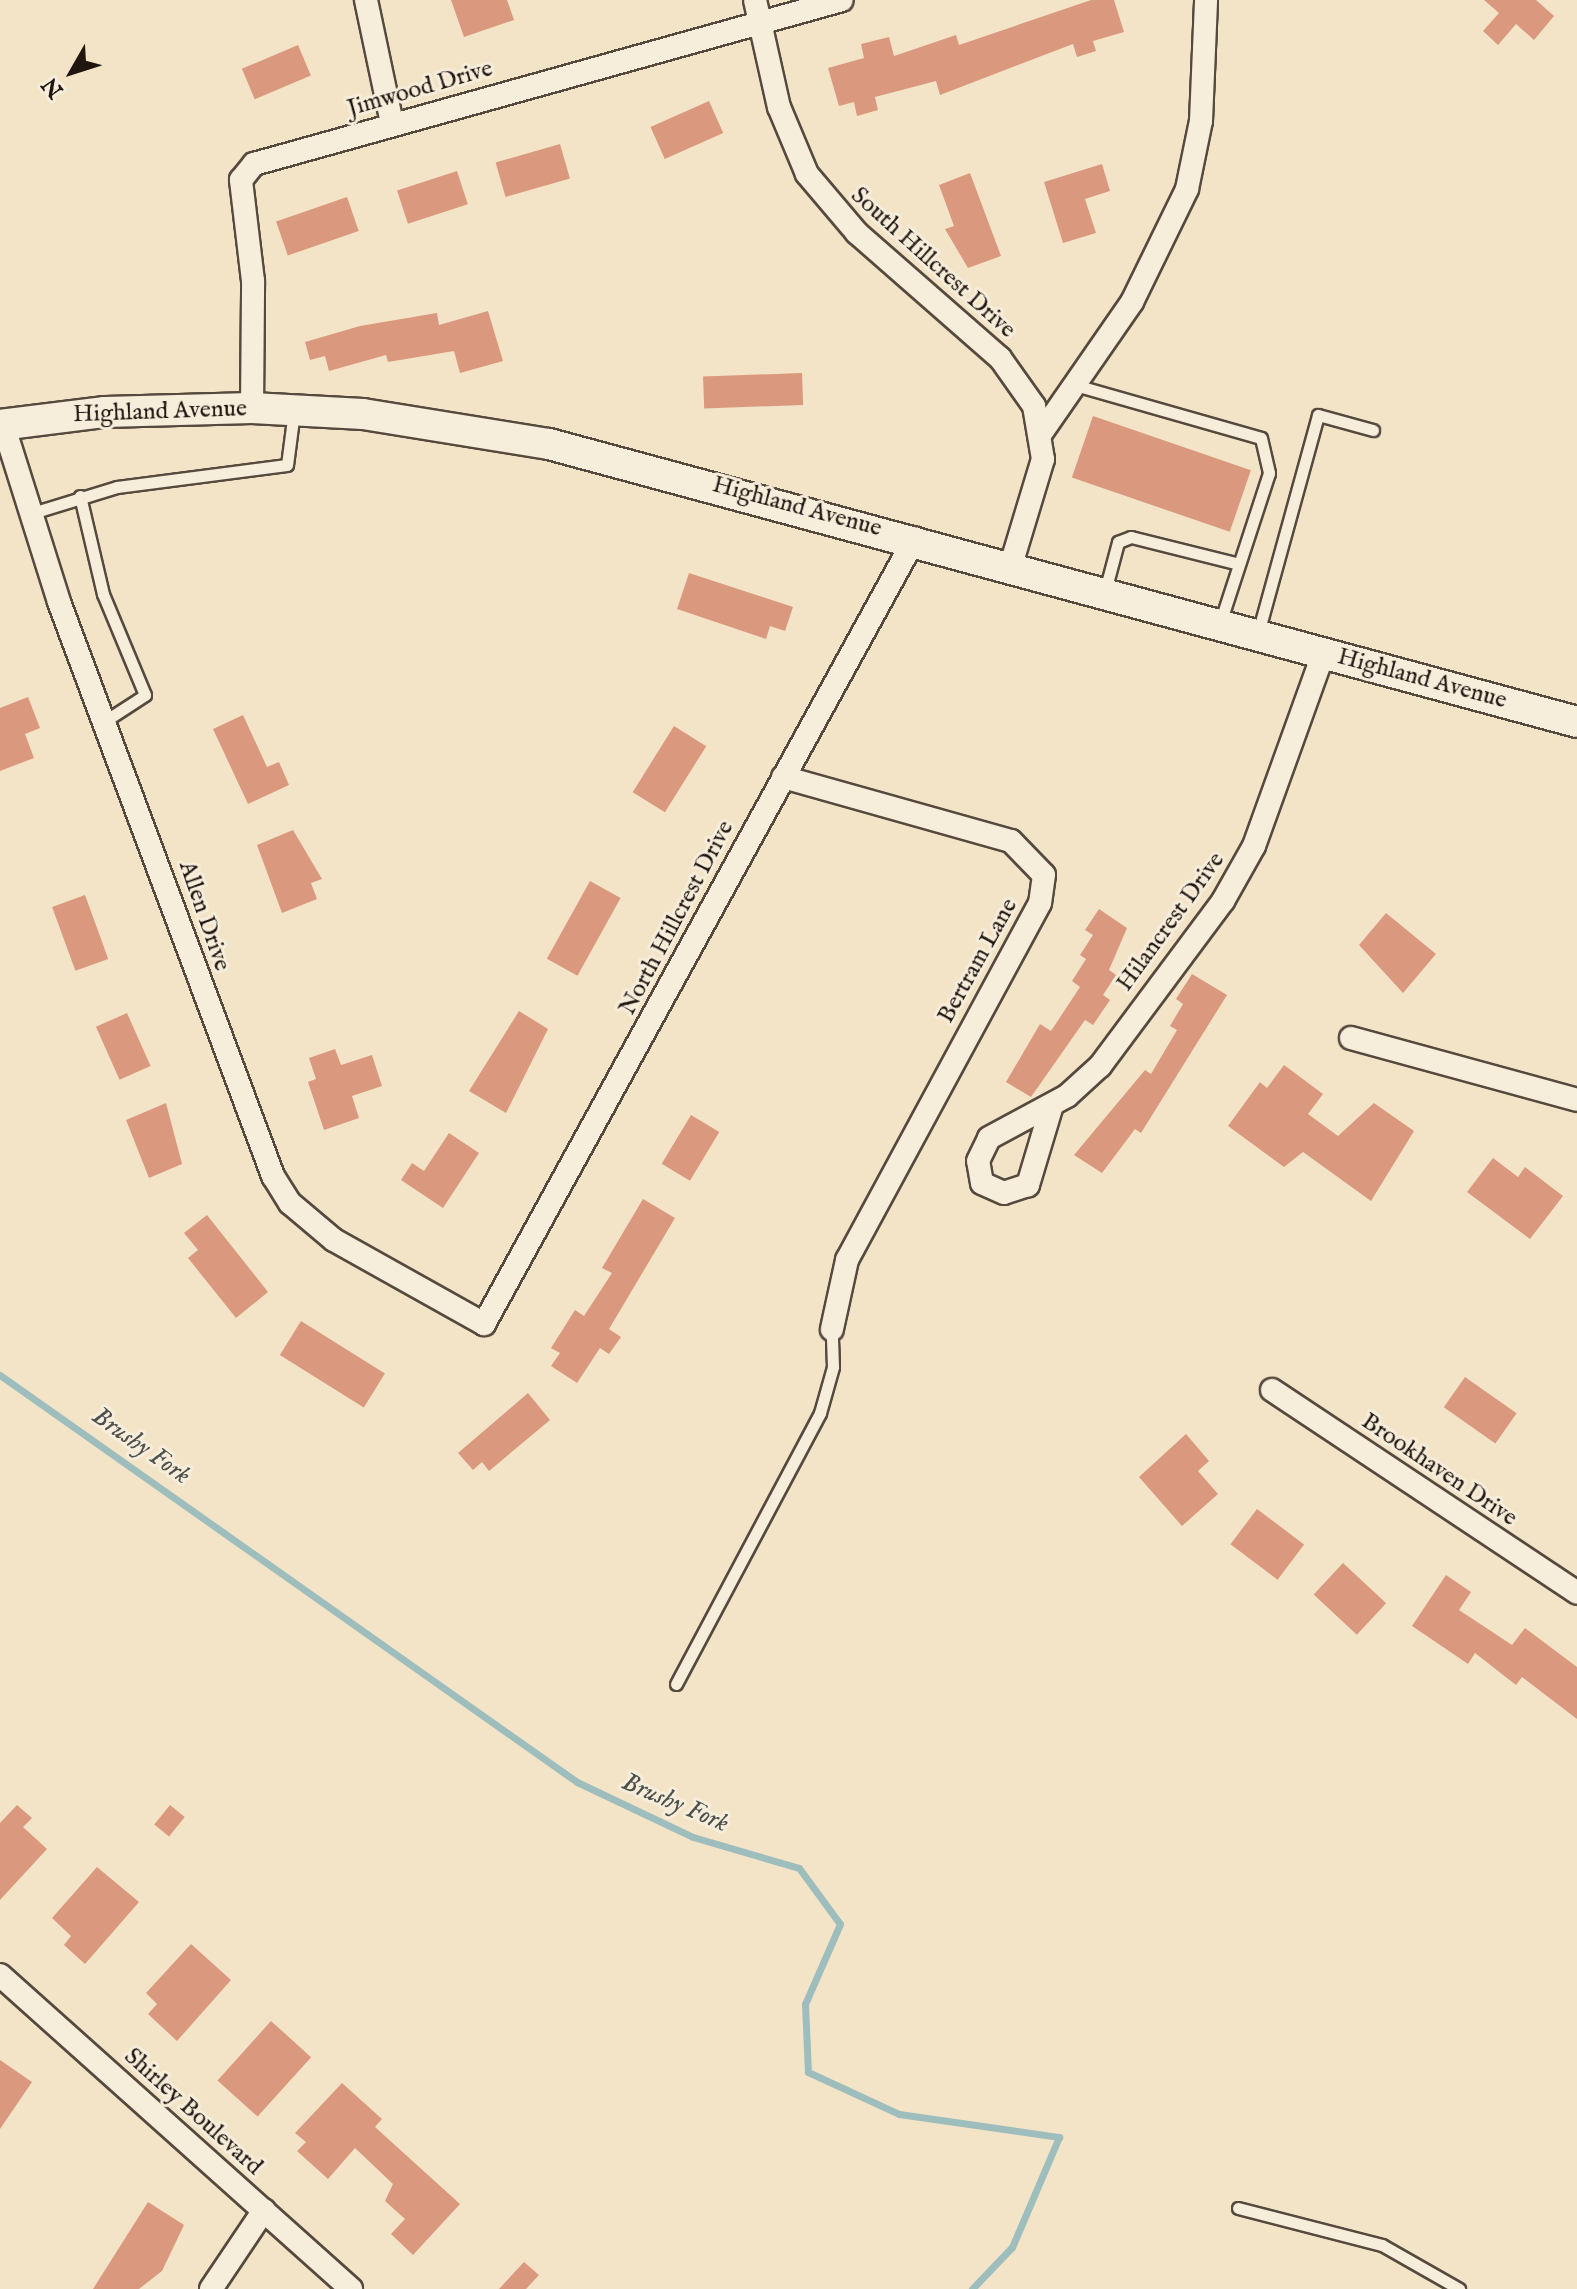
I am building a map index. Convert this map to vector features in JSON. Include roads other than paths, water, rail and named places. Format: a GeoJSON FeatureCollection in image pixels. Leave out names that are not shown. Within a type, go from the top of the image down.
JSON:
{"type":"FeatureCollection","features":[{"type":"Feature","properties":{"kind":"main road","name":"Highland Avenue"},"geometry":{"type":"LineString","coordinates":[[2,424],[144,409],[252,408],[294,410],[549,444],[915,538],[1577,722]]}},
{"type":"Feature","properties":{"kind":"street"},"geometry":{"type":"LineString","coordinates":[[366,0],[392,123]]}},
{"type":"Feature","properties":{"kind":"street","name":"Jimwood Drive"},"geometry":{"type":"LineString","coordinates":[[252,408],[253,281],[241,180],[254,164],[757,11],[842,0]]}},
{"type":"Feature","properties":{"kind":"street"},"geometry":{"type":"LineString","coordinates":[[1042,432],[1132,302],[1187,189],[1201,121],[1206,0]]}},
{"type":"Feature","properties":{"kind":"street","name":"South Hillcrest Drive"},"geometry":{"type":"LineString","coordinates":[[757,11],[779,107],[807,174],[857,233],[1000,358],[1027,394],[1042,432],[1038,484],[1011,565]]}},
{"type":"Feature","properties":{"kind":"street","name":"Allen Drive"},"geometry":{"type":"LineString","coordinates":[[2,424],[29,514],[273,1176],[290,1203],[334,1240],[484,1324]]}},
{"type":"Feature","properties":{"kind":"street","name":"North Hillcrest Drive"},"geometry":{"type":"LineString","coordinates":[[484,1324],[915,538]]}},
{"type":"Feature","properties":{"kind":"street","name":"Hilancrest Drive"},"geometry":{"type":"LineString","coordinates":[[1052,1105],[1114,1048],[1245,866],[1324,652]]}},
{"type":"Feature","properties":{"kind":"street","name":"Bertram Lane"},"geometry":{"type":"LineString","coordinates":[[783,777],[1011,841],[1044,875],[1040,903],[847,1260],[832,1329]]}},
{"type":"Feature","properties":{"kind":"street"},"geometry":{"type":"LineString","coordinates":[[1351,1038],[1469,1067],[1577,1100]]}},
{"type":"Feature","properties":{"kind":"street","name":"Brookhaven Drive"},"geometry":{"type":"LineString","coordinates":[[1272,1390],[1577,1593]]}},
{"type":"Feature","properties":{"kind":"street","name":"Shirley Boulevard"},"geometry":{"type":"LineString","coordinates":[[0,1975],[351,2289]]}},
{"type":"Feature","properties":{"kind":"street"},"geometry":{"type":"LineString","coordinates":[[211,2289],[264,2210]]}},
{"type":"Feature","properties":{"kind":"lane"},"geometry":{"type":"LineString","coordinates":[[1075,385],[1261,438],[1269,473],[1220,623]]}},
{"type":"Feature","properties":{"kind":"lane"},"geometry":{"type":"LineString","coordinates":[[29,514],[80,496],[287,465],[294,410]]}},
{"type":"Feature","properties":{"kind":"lane"},"geometry":{"type":"LineString","coordinates":[[1258,634],[1318,415],[1373,430]]}},
{"type":"Feature","properties":{"kind":"lane"},"geometry":{"type":"LineString","coordinates":[[80,496],[103,594],[145,695],[105,721]]}},
{"type":"Feature","properties":{"kind":"lane"},"geometry":{"type":"LineString","coordinates":[[1105,591],[1118,542],[1131,537],[1239,564]]}},
{"type":"Feature","properties":{"kind":"lane"},"geometry":{"type":"LineString","coordinates":[[676,1684],[820,1413],[833,1367],[832,1329]]}},
{"type":"Feature","properties":{"kind":"lane"},"geometry":{"type":"LineString","coordinates":[[1238,2208],[1382,2245],[1459,2289]]}},
{"type":"Feature","properties":{"kind":"waterway","name":"Brushy Fork"},"geometry":{"type":"LineString","coordinates":[[0,1375],[577,1782],[693,1837],[799,1868],[840,1924],[805,2004],[808,2072],[899,2114],[1059,2137],[1012,2247],[972,2289]]}}]}
